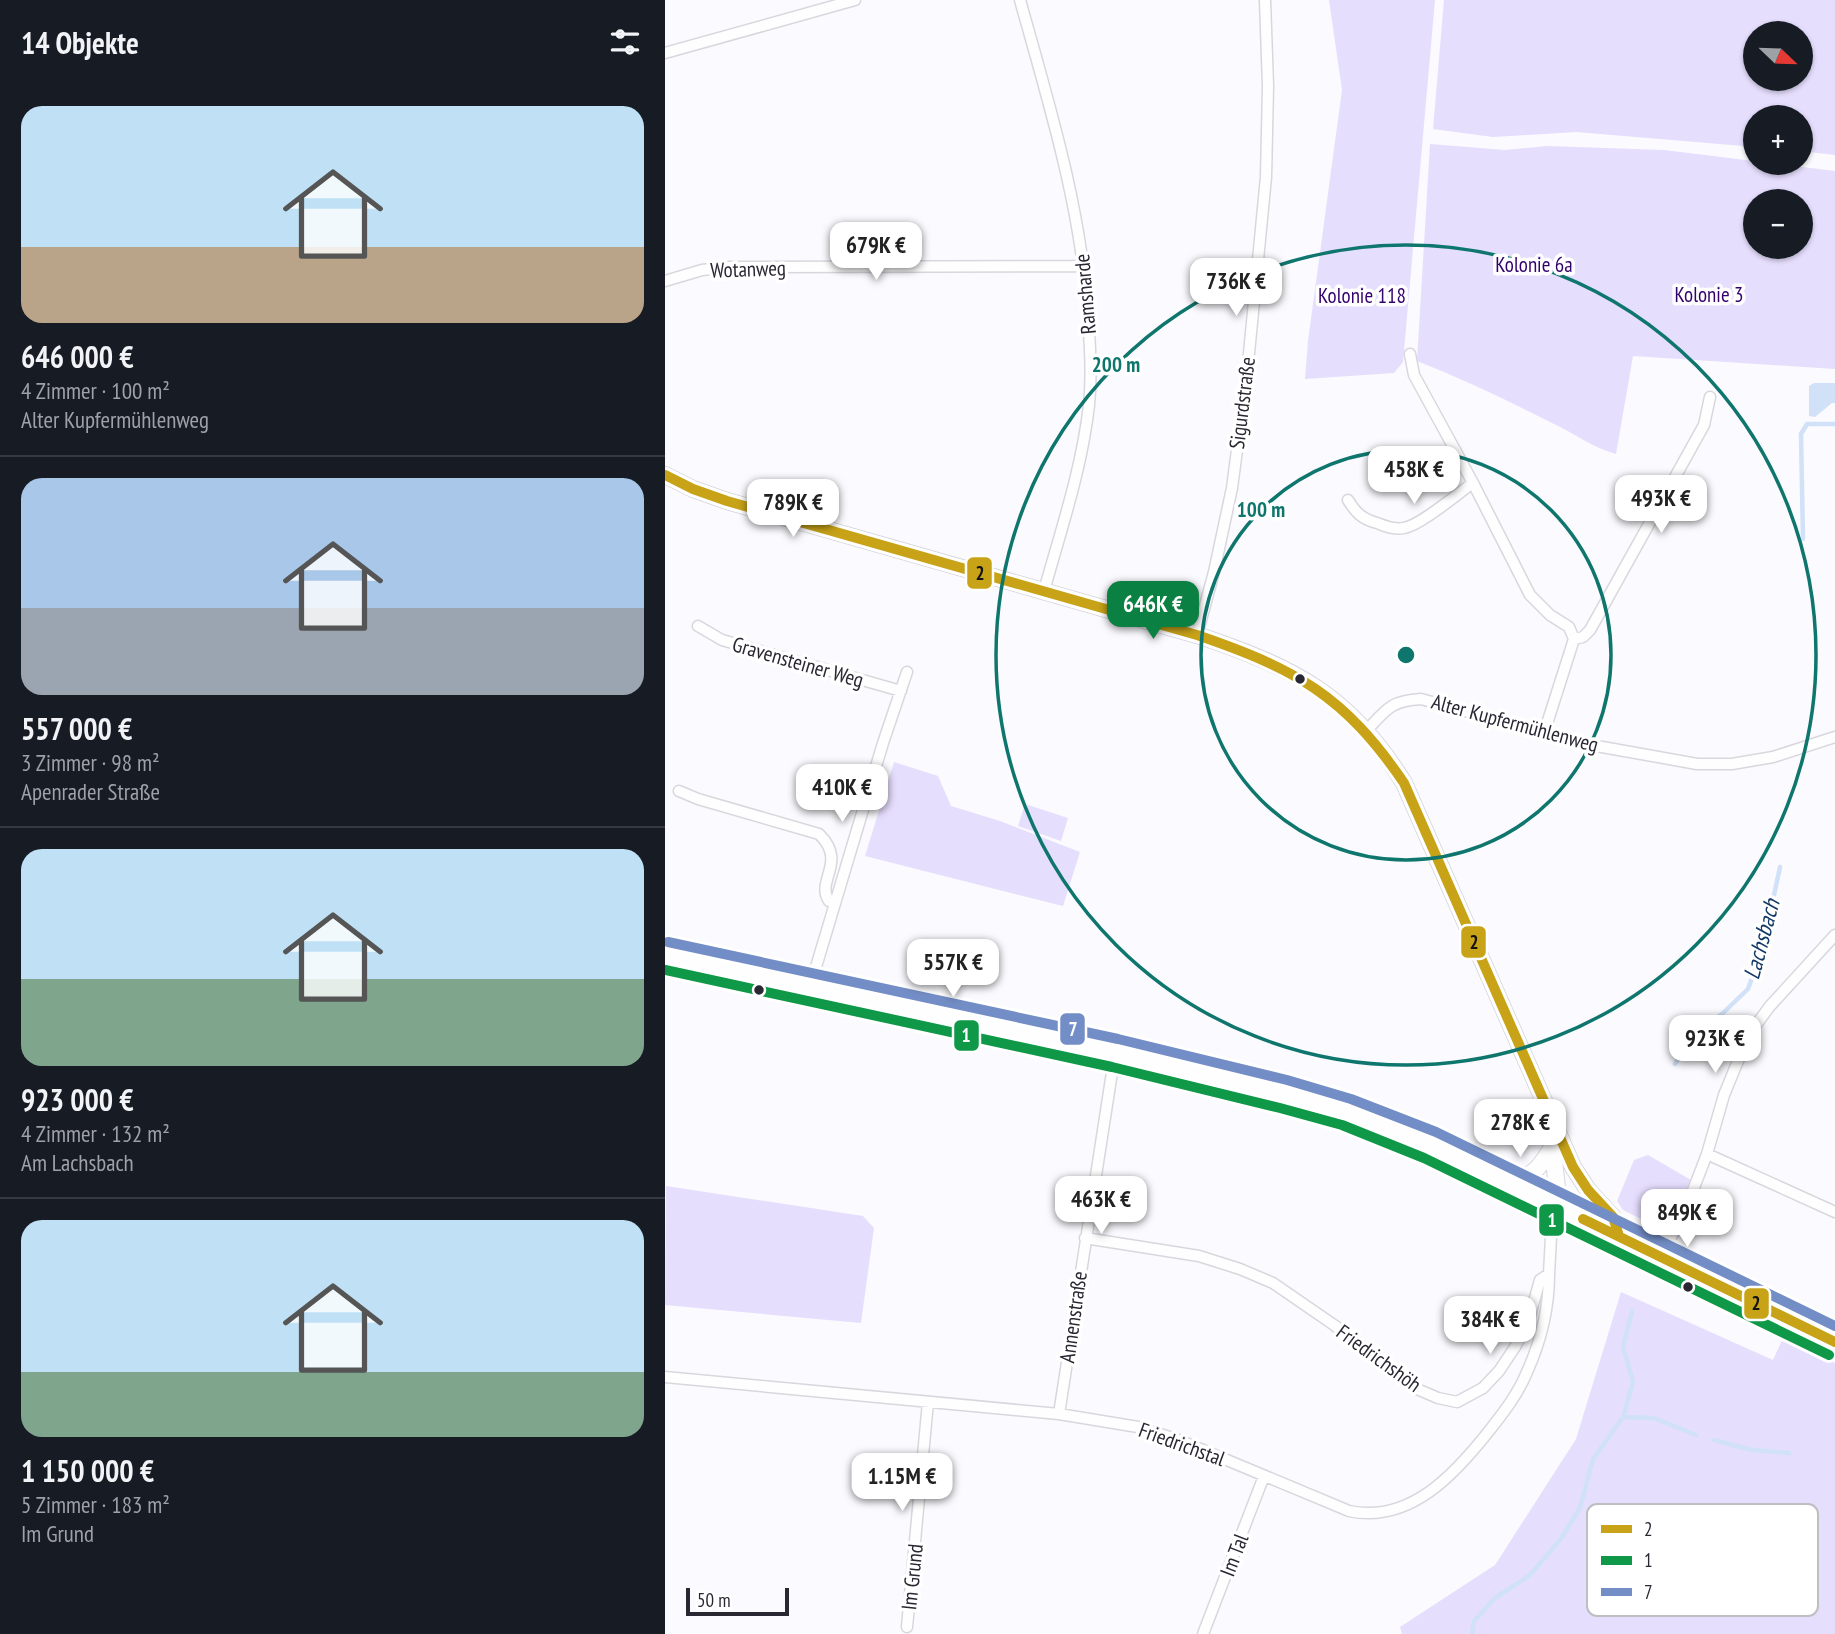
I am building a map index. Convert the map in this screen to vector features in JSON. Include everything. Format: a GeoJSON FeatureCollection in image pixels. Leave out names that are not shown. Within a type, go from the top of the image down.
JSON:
{"type":"FeatureCollection","features":[{"type":"Feature","properties":{"kind":"street"},"geometry":{"type":"LineString","coordinates":[[665,53],[855,0]]}},
{"type":"Feature","properties":{"kind":"street","name":"Ramsharde"},"geometry":{"type":"LineString","coordinates":[[1020,0],[1058,137],[1085,266],[1092,369],[1089,408],[1080,459],[1044,591]]}},
{"type":"Feature","properties":{"kind":"street","name":"Sigurdstraße"},"geometry":{"type":"LineString","coordinates":[[1197,635],[1214,572],[1231,488],[1247,374],[1266,177],[1268,86],[1265,0]]}},
{"type":"Feature","properties":{"kind":"street","name":"Wotanweg"},"geometry":{"type":"LineString","coordinates":[[665,281],[702,270],[729,267],[1085,266]]}},
{"type":"Feature","properties":{"kind":"street"},"geometry":{"type":"LineString","coordinates":[[1410,355],[1414,375],[1530,595],[1550,615],[1569,627],[1574,639],[1543,733]]}},
{"type":"Feature","properties":{"kind":"street"},"geometry":{"type":"LineString","coordinates":[[1574,639],[1583,637],[1590,630],[1704,425],[1710,397]]}},
{"type":"Feature","properties":{"kind":"street"},"geometry":{"type":"LineString","coordinates":[[665,475],[727,501],[1247,651],[1300,676],[1342,706],[1367,730],[1404,783],[1573,1167],[1588,1190],[1613,1217],[1619,1236]]}},
{"type":"Feature","properties":{"kind":"street"},"geometry":{"type":"LineString","coordinates":[[1348,500],[1356,513],[1368,520],[1393,528],[1405,528],[1473,483]]}},
{"type":"Feature","properties":{"kind":"street","name":"Gravensteiner Weg"},"geometry":{"type":"LineString","coordinates":[[698,626],[722,640],[901,691]]}},
{"type":"Feature","properties":{"kind":"street"},"geometry":{"type":"LineString","coordinates":[[810,987],[907,672]]}},
{"type":"Feature","properties":{"kind":"street","name":"Alter Kupfermühlenweg"},"geometry":{"type":"LineString","coordinates":[[1367,730],[1387,709],[1401,700],[1421,699],[1543,733],[1697,764],[1731,764],[1773,757],[1835,737]]}},
{"type":"Feature","properties":{"kind":"street"},"geometry":{"type":"LineString","coordinates":[[679,791],[819,834],[827,841],[832,858],[826,897],[835,903]]}},
{"type":"Feature","properties":{"kind":"street"},"geometry":{"type":"LineString","coordinates":[[1661,1257],[1687,1206],[1707,1154],[1724,1095],[1756,1026],[1770,1006],[1835,935]]}},
{"type":"Feature","properties":{"kind":"street"},"geometry":{"type":"LineString","coordinates":[[665,956],[1115,1053],[1347,1112],[1430,1145],[1835,1342]]}},
{"type":"Feature","properties":{"kind":"street","name":"Annenstraße"},"geometry":{"type":"LineString","coordinates":[[1059,1414],[1115,1053]]}},
{"type":"Feature","properties":{"kind":"street"},"geometry":{"type":"LineString","coordinates":[[1547,1109],[1554,1144],[1559,1207]]}},
{"type":"Feature","properties":{"kind":"street"},"geometry":{"type":"LineString","coordinates":[[1486,1172],[1517,1178],[1529,1176],[1541,1166],[1554,1144]]}},
{"type":"Feature","properties":{"kind":"street"},"geometry":{"type":"LineString","coordinates":[[1707,1154],[1835,1212]]}},
{"type":"Feature","properties":{"kind":"street"},"geometry":{"type":"LineString","coordinates":[[1559,1207],[1571,1180],[1573,1167]]}},
{"type":"Feature","properties":{"kind":"street","name":"Friedrichshöh"},"geometry":{"type":"LineString","coordinates":[[1085,1238],[1199,1256],[1273,1283],[1334,1325],[1417,1389],[1457,1402],[1483,1388],[1515,1348],[1529,1319],[1540,1280],[1549,1274],[1551,1237],[1559,1207]]}},
{"type":"Feature","properties":{"kind":"street","name":"Friedrichstal"},"geometry":{"type":"LineString","coordinates":[[665,1377],[1059,1414],[1139,1427],[1179,1440],[1349,1511],[1363,1514],[1394,1510],[1417,1501],[1457,1471],[1508,1406],[1527,1374],[1542,1332],[1549,1292],[1549,1274]]}},
{"type":"Feature","properties":{"kind":"street","name":"Im Grund"},"geometry":{"type":"LineString","coordinates":[[907,1627],[928,1402]]}},
{"type":"Feature","properties":{"kind":"street","name":"Im Tal"},"geometry":{"type":"LineString","coordinates":[[1203,1634],[1264,1476]]}},
{"type":"Feature","properties":{"kind":"green space","name":"Kolonie 118"},"geometry":{"type":"Polygon","coordinates":[[[1329,0],[1435,0],[1403,362],[1394,373],[1305,379],[1342,90],[1329,0]]]}},
{"type":"Feature","properties":{"kind":"green space"},"geometry":{"type":"Polygon","coordinates":[[[1444,0],[1835,0],[1835,155],[1813,152],[1813,105],[1743,105],[1743,146],[1576,132],[1493,137],[1433,129],[1444,0]]]}},
{"type":"Feature","properties":{"kind":"green space","name":"Kolonie 6a"},"geometry":{"type":"Polygon","coordinates":[[[1430,144],[1505,150],[1547,146],[1664,150],[1743,160],[1743,175],[1813,175],[1813,168],[1835,171],[1835,369],[1633,356],[1616,454],[1417,361],[1430,144]]]}},
{"type":"Feature","properties":{"kind":"green space"},"geometry":{"type":"Polygon","coordinates":[[[894,762],[938,776],[951,806],[1000,821],[1080,852],[1063,906],[865,856],[894,762]]]}},
{"type":"Feature","properties":{"kind":"green space"},"geometry":{"type":"Polygon","coordinates":[[[1025,804],[1068,818],[1061,841],[1018,826],[1025,804]]]}},
{"type":"Feature","properties":{"kind":"green space"},"geometry":{"type":"Polygon","coordinates":[[[1648,1155],[1691,1180],[1665,1231],[1623,1210],[1617,1201],[1634,1160],[1648,1155]]]}},
{"type":"Feature","properties":{"kind":"green space"},"geometry":{"type":"Polygon","coordinates":[[[666,1186],[863,1216],[874,1228],[861,1323],[665,1305],[666,1186]]]}},
{"type":"Feature","properties":{"kind":"green space"},"geometry":{"type":"Polygon","coordinates":[[[1621,1292],[1773,1360],[1783,1338],[1835,1363],[1835,1634],[1402,1634],[1400,1627],[1495,1565],[1576,1439],[1621,1292]]]}},
{"type":"Feature","properties":{"kind":"water"},"geometry":{"type":"Polygon","coordinates":[[[1814,383],[1835,383],[1835,403],[1815,417],[1809,416],[1809,386],[1814,383]]]}},
{"type":"Feature","properties":{"kind":"waterway","name":"Lachsbach"},"geometry":{"type":"LineString","coordinates":[[1803,539],[1801,434],[1807,424],[1835,424]]}},
{"type":"Feature","properties":{"kind":"waterway","name":"Lachsbach"},"geometry":{"type":"LineString","coordinates":[[1675,1064],[1691,1038],[1748,989],[1763,947],[1780,867]]}},
{"type":"Feature","properties":{"kind":"waterway","name":"Lachsbach"},"geometry":{"type":"LineString","coordinates":[[1472,1634],[1474,1621],[1495,1598],[1529,1576],[1560,1540],[1580,1508],[1593,1459],[1623,1417],[1633,1382],[1623,1347],[1632,1311]]}},
{"type":"Feature","properties":{"kind":"waterway"},"geometry":{"type":"LineString","coordinates":[[1623,1417],[1654,1418],[1696,1435]]}},
{"type":"Feature","properties":{"kind":"waterway"},"geometry":{"type":"LineString","coordinates":[[1714,1440],[1752,1450],[1789,1453]]}},
{"type":"Feature","properties":{"kind":"transit line","name":"2"},"geometry":{"type":"LineString","coordinates":[[665,475],[727,501],[1197,635],[1263,660],[1315,689],[1338,706],[1382,753],[1404,783],[1573,1167],[1588,1190],[1613,1217],[1619,1236]]}},
{"type":"Feature","properties":{"kind":"transit line","name":"7"},"geometry":{"type":"LineString","coordinates":[[668,942],[1118,1039],[1287,1080],[1351,1099],[1436,1132],[1835,1326]]}},
{"type":"Feature","properties":{"kind":"transit line","name":"1"},"geometry":{"type":"LineString","coordinates":[[665,970],[1112,1067],[1342,1125],[1424,1158],[1829,1355]]}},
{"type":"Feature","properties":{"kind":"transit line","name":"2"},"geometry":{"type":"LineString","coordinates":[[1583,1219],[1835,1342]]}},
{"type":"Feature","properties":{"kind":"park label","name":"Kolonie 3"},"geometry":{"type":"Point","coordinates":[1709,294]}}]}
